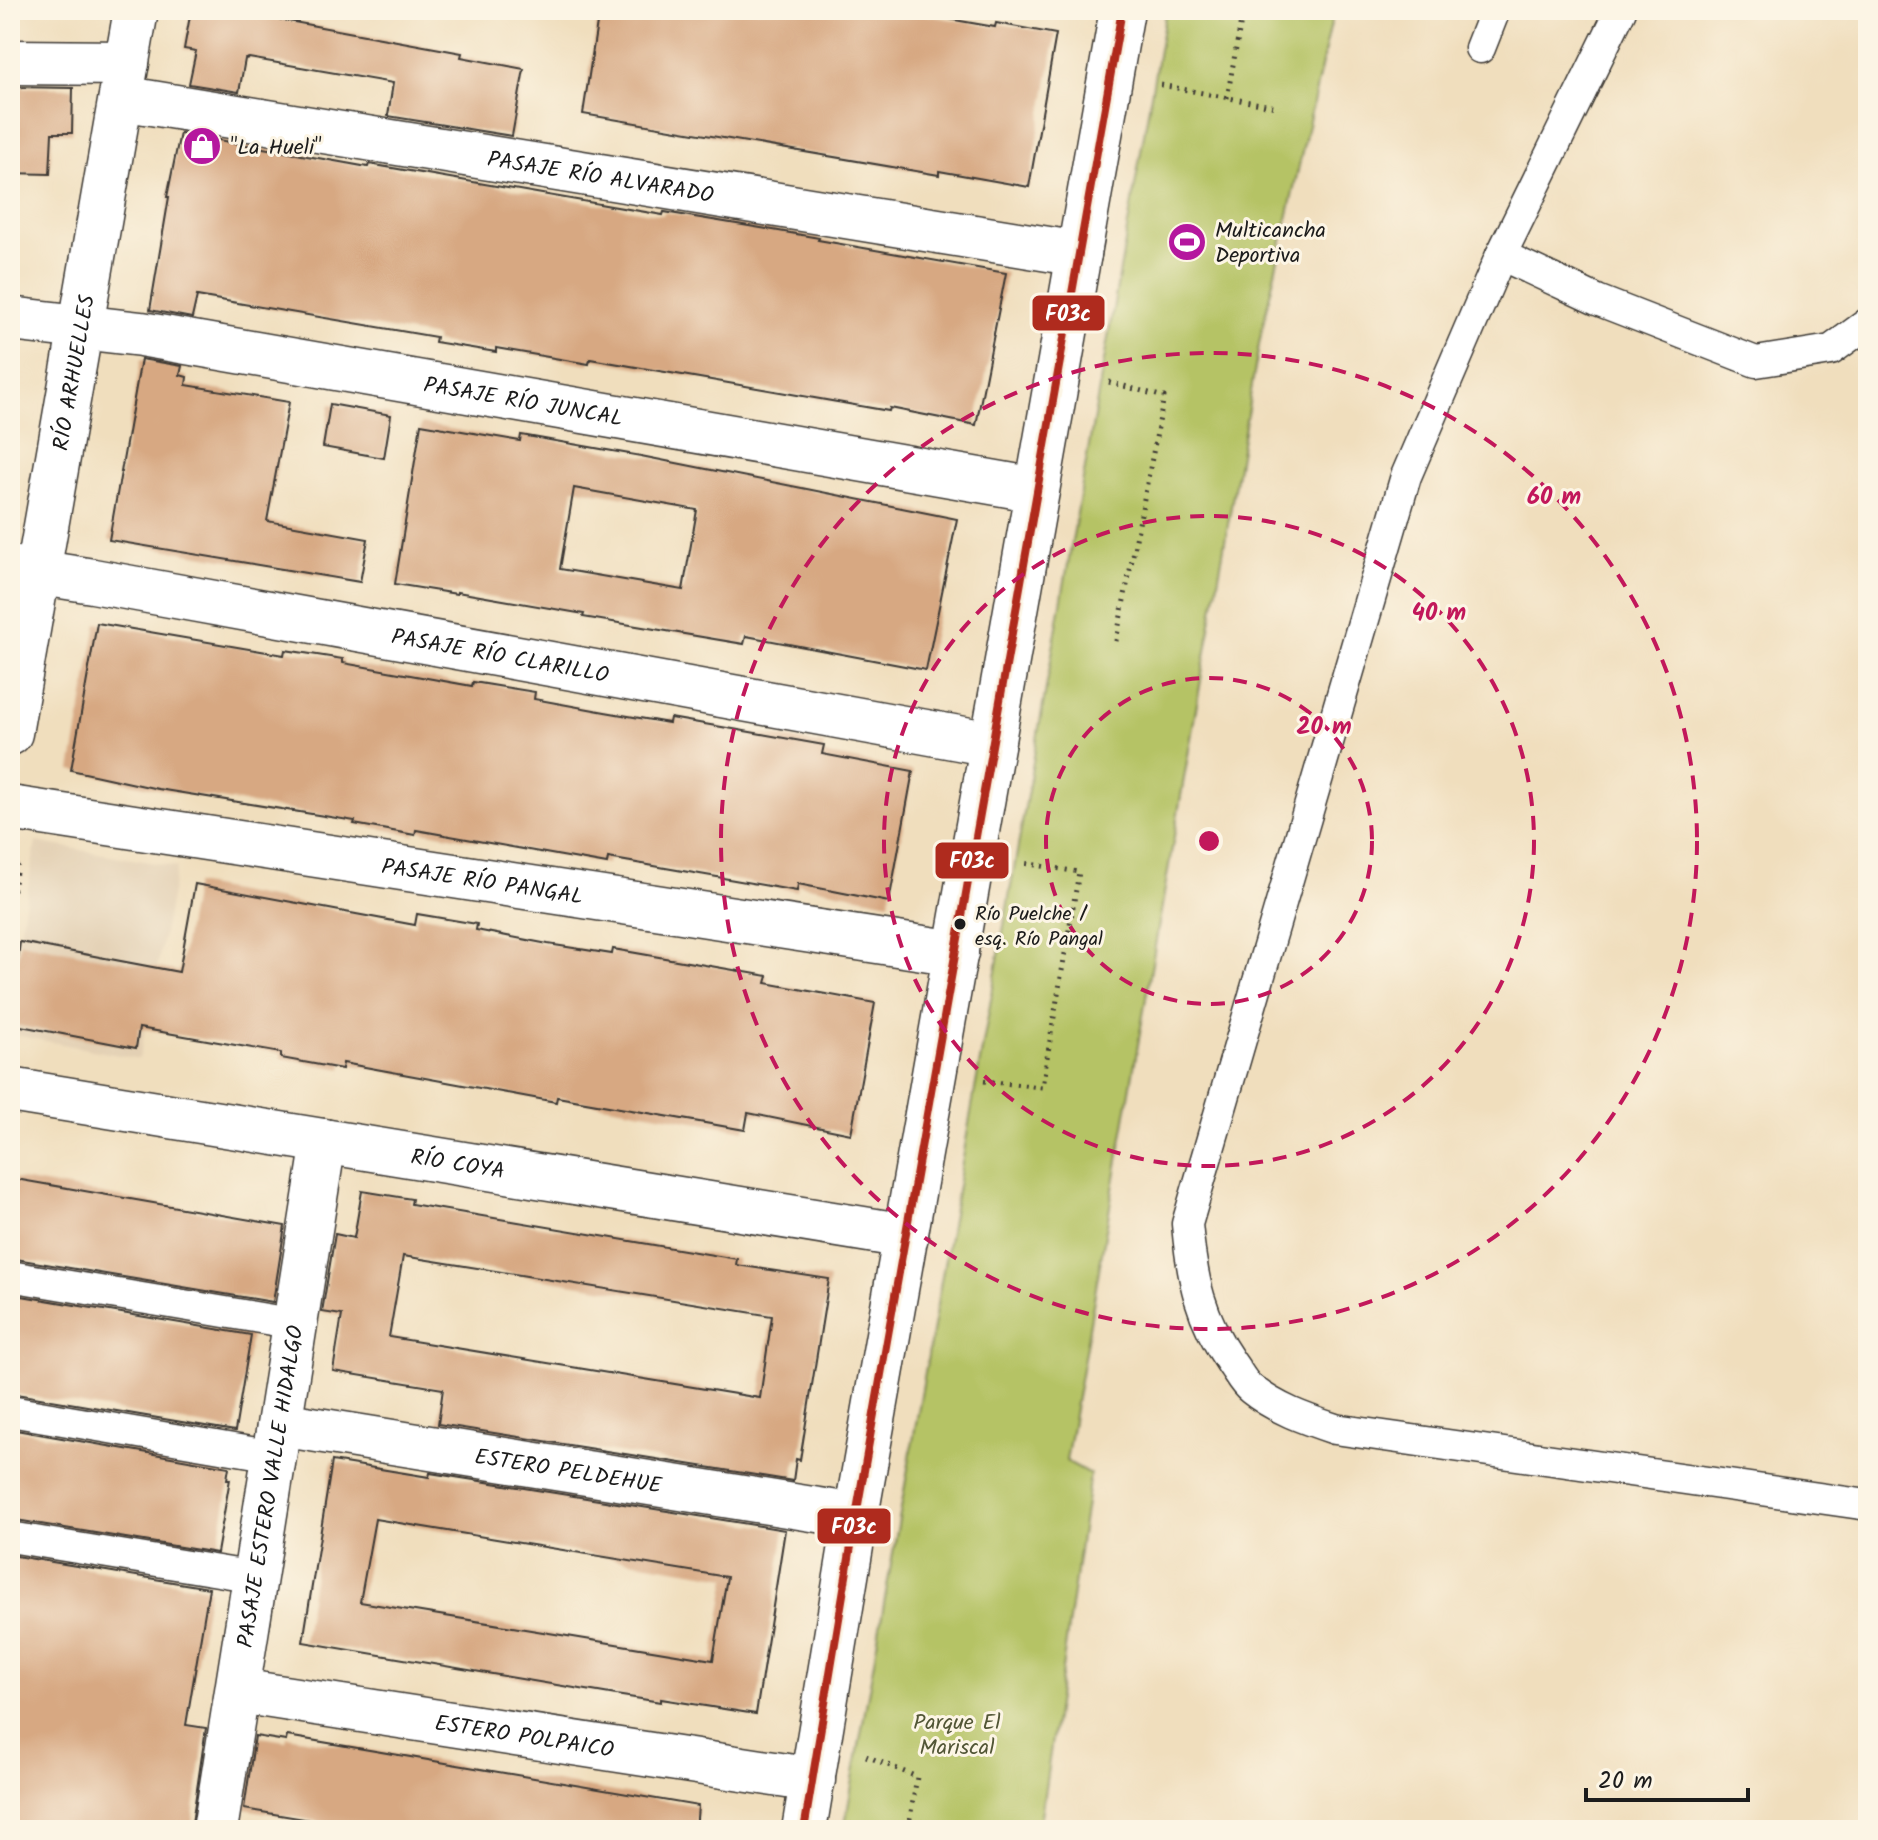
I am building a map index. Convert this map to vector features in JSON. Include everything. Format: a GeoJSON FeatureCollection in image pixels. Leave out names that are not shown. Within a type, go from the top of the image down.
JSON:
{"type":"FeatureCollection","features":[{"type":"Feature","properties":{"kind":"street","name":"RÍO ARHUELLES"},"geometry":{"type":"LineString","coordinates":[[10,733],[24,570],[81,327],[136,10]]}},
{"type":"Feature","properties":{"kind":"street"},"geometry":{"type":"LineString","coordinates":[[804,1830],[856,1516],[1122,10]]}},
{"type":"Feature","properties":{"kind":"street","name":"PASAJE RÍO ALVARADO"},"geometry":{"type":"LineString","coordinates":[[10,62],[124,80],[1079,254]]}},
{"type":"Feature","properties":{"kind":"street","name":"PASAJE RÍO JUNCAL"},"geometry":{"type":"LineString","coordinates":[[10,319],[141,334],[1037,490]]}},
{"type":"Feature","properties":{"kind":"street","name":"PASAJE RÍO CLARILLO"},"geometry":{"type":"LineString","coordinates":[[24,570],[992,744]]}},
{"type":"Feature","properties":{"kind":"street","name":"PASAJE RÍO PANGAL"},"geometry":{"type":"LineString","coordinates":[[10,808],[956,953]]}},
{"type":"Feature","properties":{"kind":"street","name":"RÍO COYA"},"geometry":{"type":"LineString","coordinates":[[10,1090],[906,1236]]}},
{"type":"Feature","properties":{"kind":"street","name":"PASAJE ESTERO VALLE HIDALGO"},"geometry":{"type":"LineString","coordinates":[[221,1829],[255,1577],[324,1141]]}},
{"type":"Feature","properties":{"kind":"street","name":"ESTERO PELDEHUE"},"geometry":{"type":"LineString","coordinates":[[277,1440],[856,1516]]}},
{"type":"Feature","properties":{"kind":"street","name":"ESTERO POLPAICO"},"geometry":{"type":"LineString","coordinates":[[238,1691],[813,1780]]}},
{"type":"Feature","properties":{"kind":"lane"},"geometry":{"type":"LineString","coordinates":[[1480,48],[1495,10]]}},
{"type":"Feature","properties":{"kind":"lane"},"geometry":{"type":"LineString","coordinates":[[1621,10],[1501,255],[1406,476],[1187,1224],[1191,1272],[1203,1314],[1220,1347],[1248,1388],[1291,1415],[1335,1429],[1868,1505]]}},
{"type":"Feature","properties":{"kind":"lane"},"geometry":{"type":"LineString","coordinates":[[1501,255],[1597,300],[1756,362],[1831,350],[1868,323]]}},
{"type":"Feature","properties":{"kind":"lane"},"geometry":{"type":"LineString","coordinates":[[10,1276],[296,1324]]}},
{"type":"Feature","properties":{"kind":"lane"},"geometry":{"type":"LineString","coordinates":[[10,1411],[277,1440]]}},
{"type":"Feature","properties":{"kind":"lane"},"geometry":{"type":"LineString","coordinates":[[10,1537],[255,1577]]}},
{"type":"Feature","properties":{"kind":"path"},"geometry":{"type":"LineString","coordinates":[[1227,98],[1243,10]]}},
{"type":"Feature","properties":{"kind":"path"},"geometry":{"type":"LineString","coordinates":[[1151,83],[1276,107]]}},
{"type":"Feature","properties":{"kind":"path"},"geometry":{"type":"LineString","coordinates":[[1098,379],[1164,397],[1115,646]]}},
{"type":"Feature","properties":{"kind":"path"},"geometry":{"type":"LineString","coordinates":[[979,1080],[1042,1087],[1079,872],[1016,862]]}},
{"type":"Feature","properties":{"kind":"path"},"geometry":{"type":"LineString","coordinates":[[861,1754],[917,1777],[908,1830]]}},
{"type":"Feature","properties":{"kind":"shaded area"},"geometry":{"type":"Polygon","coordinates":[[[36,842],[177,867],[139,1059],[10,1034],[10,991],[36,842]]]}},
{"type":"Feature","properties":{"kind":"green space","name":"Parque El Mariscal"},"geometry":{"type":"Polygon","coordinates":[[[1166,10],[1334,10],[1260,339],[1066,1461],[1090,1474],[1039,1830],[844,1830],[1166,10]]]}},
{"type":"Feature","properties":{"kind":"building"},"geometry":{"type":"Polygon","coordinates":[[[191,10],[226,10],[256,15],[462,53],[461,57],[524,69],[512,136],[388,116],[393,83],[249,58],[245,59],[239,92],[189,84],[196,51],[184,49],[191,10]]]}},
{"type":"Feature","properties":{"kind":"building"},"geometry":{"type":"Polygon","coordinates":[[[599,10],[898,10],[1056,34],[1029,187],[939,171],[939,175],[583,114],[599,10]]]}},
{"type":"Feature","properties":{"kind":"building"},"geometry":{"type":"Polygon","coordinates":[[[10,87],[73,88],[72,133],[52,133],[50,174],[10,173],[10,87]]]}},
{"type":"Feature","properties":{"kind":"building"},"geometry":{"type":"Polygon","coordinates":[[[180,133],[368,167],[369,164],[663,215],[664,212],[773,230],[1006,273],[976,425],[590,359],[589,364],[496,348],[496,352],[435,342],[436,337],[197,296],[192,318],[150,310],[180,133]]]}},
{"type":"Feature","properties":{"kind":"building"},"geometry":{"type":"Polygon","coordinates":[[[141,359],[182,366],[180,375],[187,377],[186,385],[289,402],[267,521],[368,539],[360,582],[109,540],[141,359]]]}},
{"type":"Feature","properties":{"kind":"building"},"geometry":{"type":"Polygon","coordinates":[[[330,404],[391,415],[384,458],[323,447],[330,404]]]}},
{"type":"Feature","properties":{"kind":"building"},"geometry":{"type":"Polygon","coordinates":[[[421,424],[520,441],[521,435],[641,456],[957,519],[926,670],[746,636],[744,644],[457,592],[395,584],[421,424]],[[574,488],[560,569],[683,590],[697,510],[574,488]]]}},
{"type":"Feature","properties":{"kind":"building"},"geometry":{"type":"Polygon","coordinates":[[[97,623],[284,655],[285,650],[343,659],[343,663],[472,686],[473,682],[535,692],[534,699],[669,723],[670,718],[824,745],[822,754],[913,771],[889,902],[798,884],[797,891],[608,858],[607,864],[416,830],[415,835],[354,824],[355,821],[158,789],[71,770],[97,623]]]}},
{"type":"Feature","properties":{"kind":"building"},"geometry":{"type":"Polygon","coordinates":[[[195,884],[415,925],[417,914],[477,924],[476,930],[548,944],[612,954],[613,949],[768,976],[766,983],[875,1003],[851,1134],[748,1113],[745,1130],[557,1097],[556,1102],[343,1063],[342,1069],[281,1058],[281,1053],[139,1028],[136,1048],[10,1024],[20,942],[179,972],[195,884]]]}},
{"type":"Feature","properties":{"kind":"building"},"geometry":{"type":"Polygon","coordinates":[[[10,1178],[285,1226],[273,1302],[10,1258],[10,1178]]]}},
{"type":"Feature","properties":{"kind":"building"},"geometry":{"type":"Polygon","coordinates":[[[362,1191],[412,1199],[411,1204],[737,1259],[736,1265],[829,1279],[800,1460],[796,1459],[793,1481],[438,1424],[443,1389],[333,1371],[342,1315],[322,1312],[335,1234],[354,1238],[362,1191]],[[403,1256],[389,1337],[760,1398],[772,1316],[403,1256]]]}},
{"type":"Feature","properties":{"kind":"building"},"geometry":{"type":"Polygon","coordinates":[[[10,1294],[251,1335],[235,1431],[10,1393],[10,1294]]]}},
{"type":"Feature","properties":{"kind":"building"},"geometry":{"type":"Polygon","coordinates":[[[10,1429],[229,1467],[227,1479],[230,1479],[217,1553],[10,1519],[10,1429]]]}},
{"type":"Feature","properties":{"kind":"building"},"geometry":{"type":"Polygon","coordinates":[[[332,1461],[429,1477],[430,1473],[785,1530],[756,1714],[622,1696],[303,1642],[332,1461]],[[375,1519],[360,1602],[713,1660],[727,1577],[375,1519]]]}},
{"type":"Feature","properties":{"kind":"building"},"geometry":{"type":"Polygon","coordinates":[[[10,1555],[209,1588],[186,1725],[206,1728],[191,1830],[10,1830],[10,1555]]]}},
{"type":"Feature","properties":{"kind":"building"},"geometry":{"type":"Polygon","coordinates":[[[255,1736],[286,1741],[287,1736],[698,1806],[696,1830],[371,1830],[244,1809],[255,1736]]]}},
{"type":"Feature","properties":{"kind":"transit line","name":"F03c"},"geometry":{"type":"LineString","coordinates":[[804,1830],[856,1516],[1122,10]]}},
{"type":"Feature","properties":{"kind":"place","name":"\"La Hueli\""},"geometry":{"type":"Point","coordinates":[202,146]}},
{"type":"Feature","properties":{"kind":"place","name":"Multicancha Deportiva"},"geometry":{"type":"Point","coordinates":[1187,242]}},
{"type":"Feature","properties":{"kind":"place","name":"Río Puelche / esq. Río Pangal"},"geometry":{"type":"Point","coordinates":[960,924]}}]}
